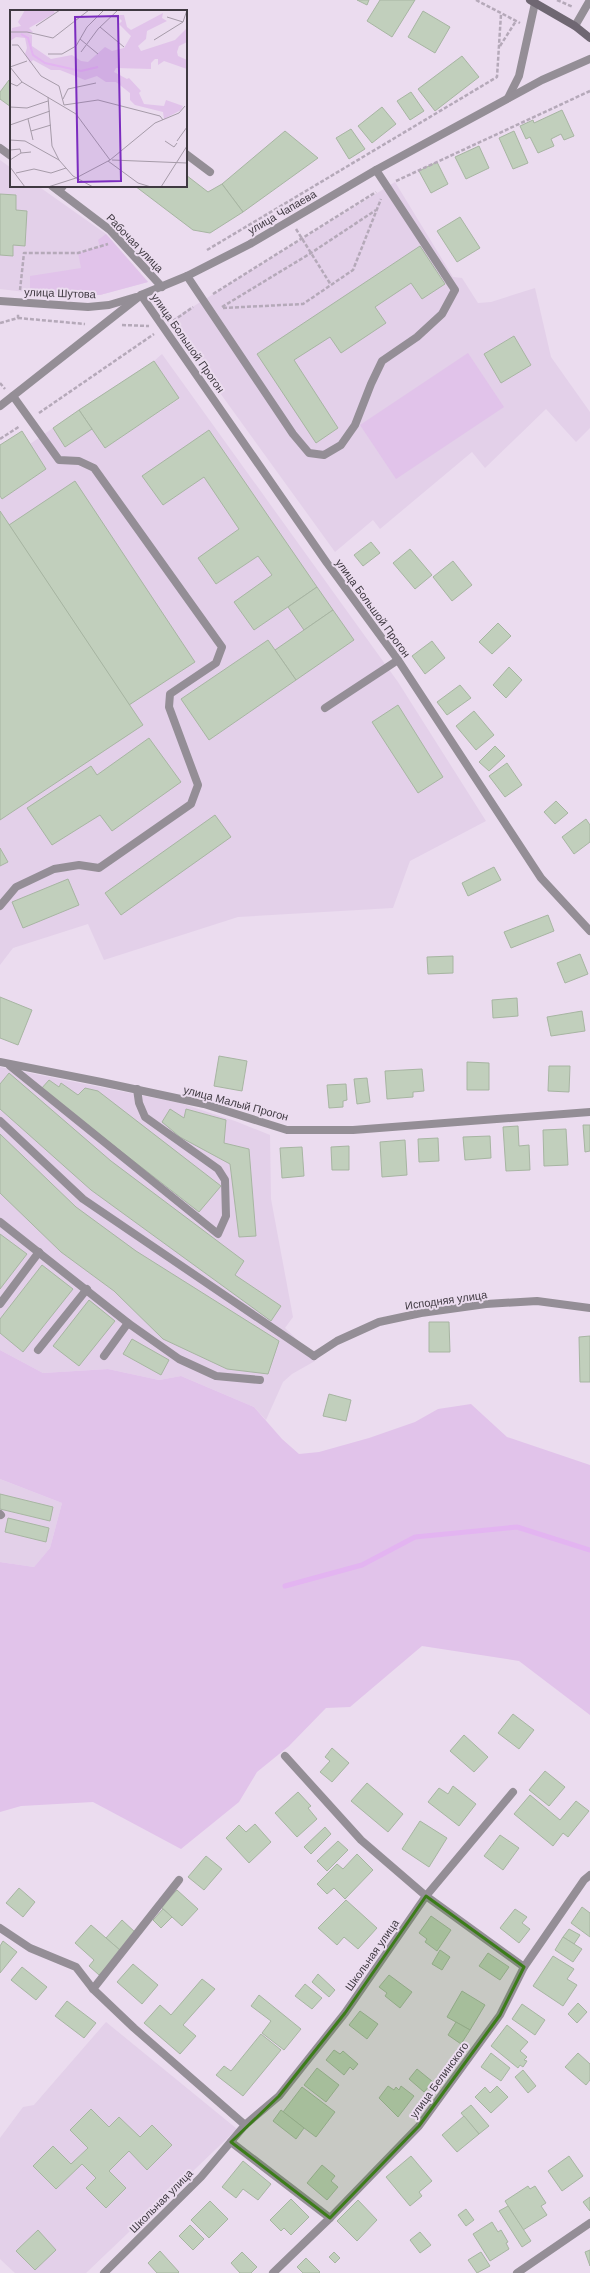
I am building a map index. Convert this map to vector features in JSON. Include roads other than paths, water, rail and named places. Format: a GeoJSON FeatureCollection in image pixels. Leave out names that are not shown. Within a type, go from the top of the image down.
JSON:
{"type":"FeatureCollection","features":[{"type":"Feature","properties":{"kind":"main road"},"geometry":{"type":"LineString","coordinates":[[532,2],[575,26],[590,38]]}},
{"type":"Feature","properties":{"kind":"street"},"geometry":{"type":"LineString","coordinates":[[575,26],[590,0]]}},
{"type":"Feature","properties":{"kind":"street"},"geometry":{"type":"LineString","coordinates":[[508,98],[519,76],[529,28],[532,2]]}},
{"type":"Feature","properties":{"kind":"street","name":"улица Чапаева"},"geometry":{"type":"LineString","coordinates":[[0,406],[141,296],[187,276],[508,98],[590,59]]}},
{"type":"Feature","properties":{"kind":"street"},"geometry":{"type":"LineString","coordinates":[[0,148],[10,155]]}},
{"type":"Feature","properties":{"kind":"street"},"geometry":{"type":"LineString","coordinates":[[187,155],[210,172]]}},
{"type":"Feature","properties":{"kind":"street"},"geometry":{"type":"LineString","coordinates":[[187,276],[293,434],[309,453],[324,455],[341,445],[355,425],[382,361],[417,337],[442,314],[455,290],[376,170]]}},
{"type":"Feature","properties":{"kind":"street","name":"Рабочая улица"},"geometry":{"type":"LineString","coordinates":[[58,188],[110,230],[162,287]]}},
{"type":"Feature","properties":{"kind":"street","name":"улица Шутова"},"geometry":{"type":"LineString","coordinates":[[0,301],[88,307],[108,305],[141,296]]}},
{"type":"Feature","properties":{"kind":"street","name":"улица Большой Прогон"},"geometry":{"type":"LineString","coordinates":[[141,296],[327,563],[398,660],[541,878],[590,931]]}},
{"type":"Feature","properties":{"kind":"street"},"geometry":{"type":"LineString","coordinates":[[0,906],[16,887],[54,869],[79,865],[99,868],[191,804],[198,785],[169,707],[170,694],[216,663],[222,647],[94,468],[79,461],[58,460],[13,396]]}},
{"type":"Feature","properties":{"kind":"street"},"geometry":{"type":"LineString","coordinates":[[325,708],[398,660]]}},
{"type":"Feature","properties":{"kind":"street","name":"улица Малый Прогон"},"geometry":{"type":"LineString","coordinates":[[0,1062],[10,1066],[59,1073],[204,1104],[287,1130],[353,1130],[590,1112]]}},
{"type":"Feature","properties":{"kind":"street"},"geometry":{"type":"LineString","coordinates":[[10,1066],[218,1234],[226,1216],[224,1180],[218,1169],[146,1117],[139,1103],[137,1090]]}},
{"type":"Feature","properties":{"kind":"street","name":"Исподняя улица"},"geometry":{"type":"LineString","coordinates":[[0,1121],[83,1199],[314,1356],[336,1341],[379,1322],[420,1313],[486,1304],[537,1301],[590,1308]]}},
{"type":"Feature","properties":{"kind":"street"},"geometry":{"type":"LineString","coordinates":[[1,1223],[87,1289],[128,1323],[179,1359],[216,1376],[260,1380]]}},
{"type":"Feature","properties":{"kind":"street"},"geometry":{"type":"LineString","coordinates":[[0,1304],[39,1252]]}},
{"type":"Feature","properties":{"kind":"street"},"geometry":{"type":"LineString","coordinates":[[38,1350],[87,1289]]}},
{"type":"Feature","properties":{"kind":"street"},"geometry":{"type":"LineString","coordinates":[[104,1356],[128,1323]]}},
{"type":"Feature","properties":{"kind":"street"},"geometry":{"type":"LineString","coordinates":[[285,1756],[361,1840],[426,1896],[524,1967]]}},
{"type":"Feature","properties":{"kind":"street","name":"Школьная улица"},"geometry":{"type":"LineString","coordinates":[[104,2273],[201,2177],[245,2125],[279,2096],[345,2013],[426,1896],[513,1792]]}},
{"type":"Feature","properties":{"kind":"street","name":"улица Белинского"},"geometry":{"type":"LineString","coordinates":[[273,2273],[330,2218],[419,2126],[500,2015],[524,1967],[584,1880],[590,1875]]}},
{"type":"Feature","properties":{"kind":"street"},"geometry":{"type":"LineString","coordinates":[[93,1989],[179,1880]]}},
{"type":"Feature","properties":{"kind":"street"},"geometry":{"type":"LineString","coordinates":[[0,1928],[30,1948],[76,1967],[93,1989],[134,2028],[245,2125]]}},
{"type":"Feature","properties":{"kind":"street"},"geometry":{"type":"LineString","coordinates":[[231,2142],[330,2218]]}},
{"type":"Feature","properties":{"kind":"street"},"geometry":{"type":"LineString","coordinates":[[517,2273],[590,2223]]}},
{"type":"Feature","properties":{"kind":"waterway"},"geometry":{"type":"LineString","coordinates":[[285,1586],[362,1565],[415,1537],[517,1527],[590,1550]]}}]}
